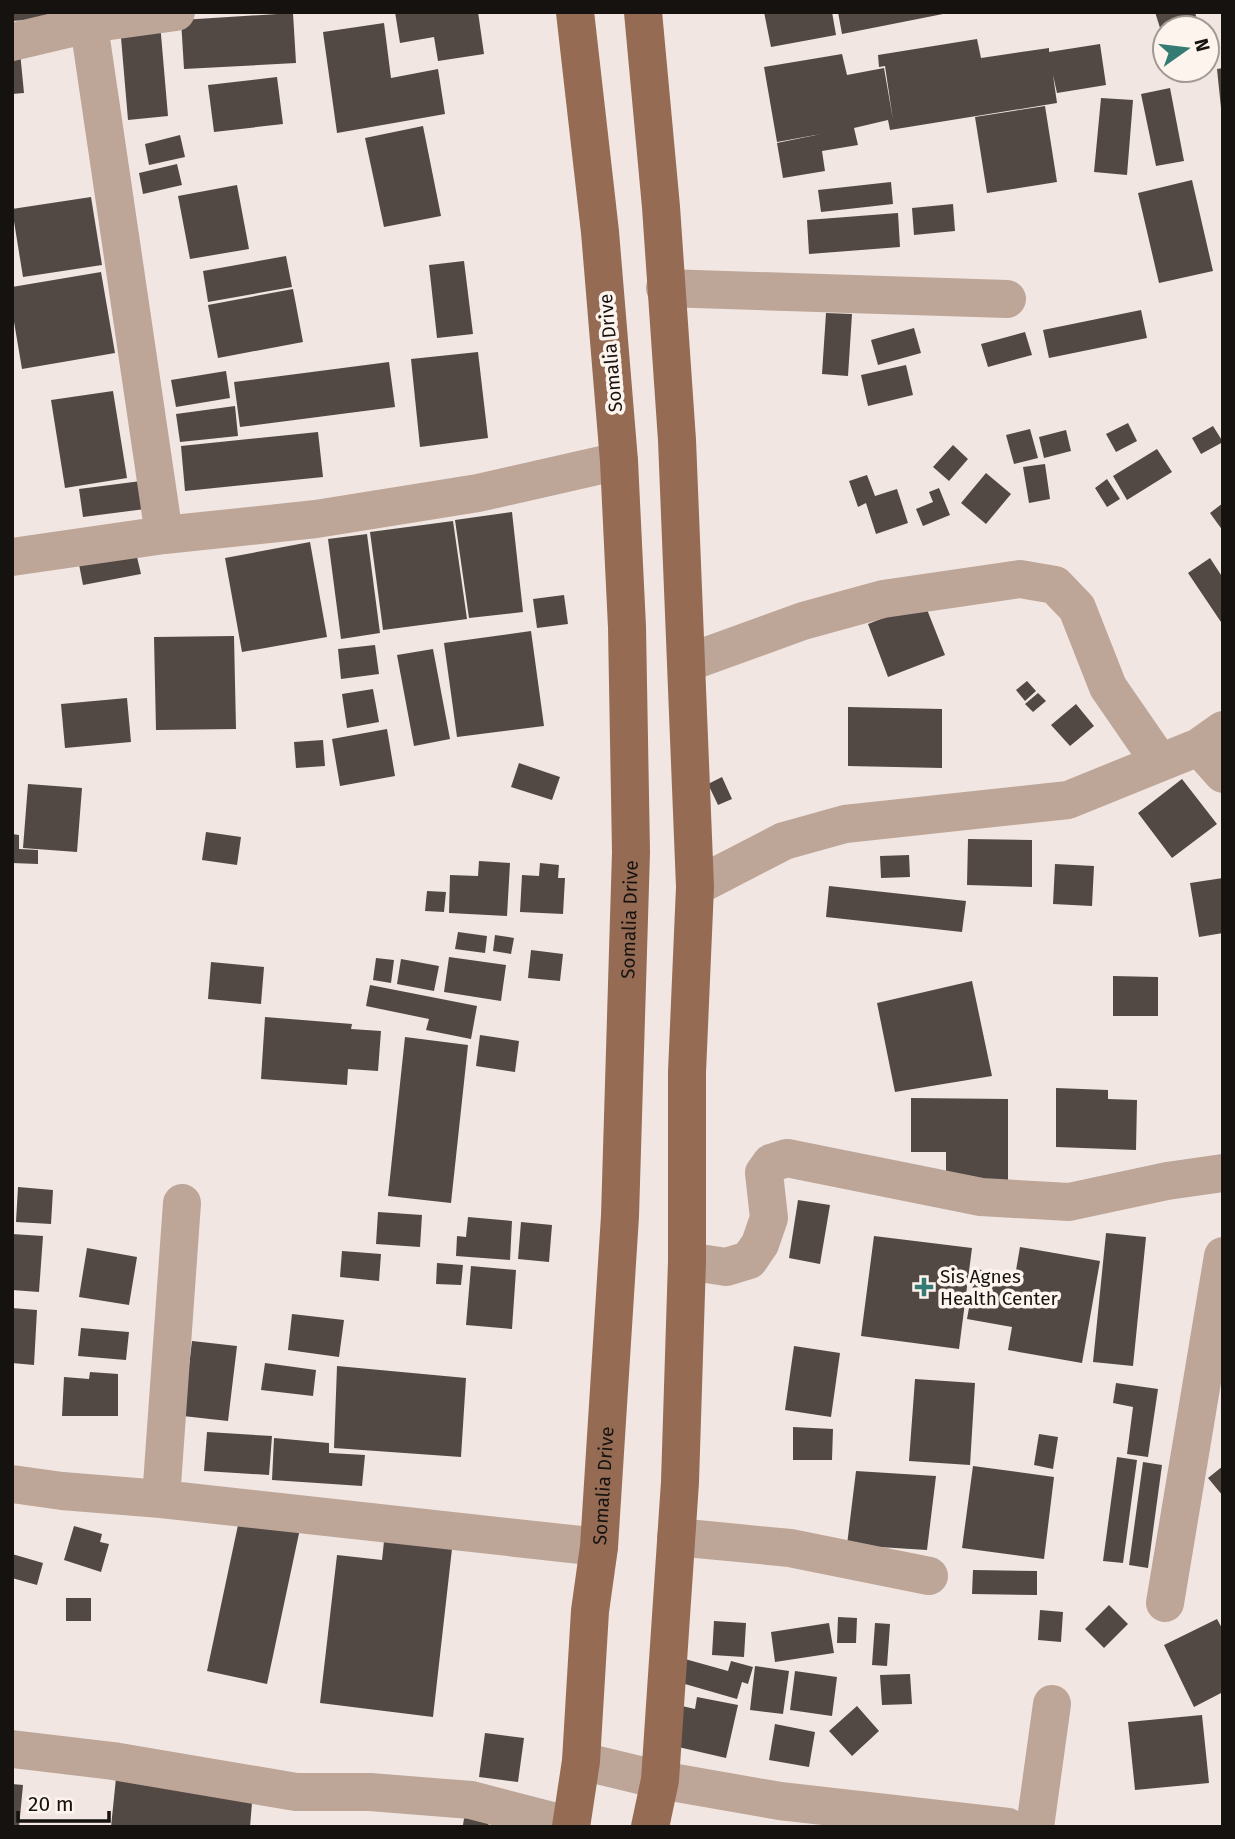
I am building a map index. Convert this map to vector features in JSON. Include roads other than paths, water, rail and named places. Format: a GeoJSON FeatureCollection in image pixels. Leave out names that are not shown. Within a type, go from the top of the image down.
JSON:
{"type":"FeatureCollection","features":[{"type":"Feature","properties":{"kind":"main road","name":"Somalia Drive"},"geometry":{"type":"LineString","coordinates":[[571,1827],[581,1761],[620,1216],[631,852],[627,627],[619,461],[600,232],[575,12]]}},
{"type":"Feature","properties":{"kind":"main road"},"geometry":{"type":"LineString","coordinates":[[643,12],[661,207],[677,440],[695,887],[687,1072],[687,1261],[677,1538],[660,1780],[650,1827]]}},
{"type":"Feature","properties":{"kind":"street"},"geometry":{"type":"LineString","coordinates":[[12,42],[88,18],[176,12]]}},
{"type":"Feature","properties":{"kind":"street"},"geometry":{"type":"LineString","coordinates":[[88,18],[164,535]]}},
{"type":"Feature","properties":{"kind":"street"},"geometry":{"type":"LineString","coordinates":[[665,288],[1007,299]]}},
{"type":"Feature","properties":{"kind":"street"},"geometry":{"type":"LineString","coordinates":[[12,557],[164,535],[316,519],[478,493],[619,461]]}},
{"type":"Feature","properties":{"kind":"street"},"geometry":{"type":"LineString","coordinates":[[687,663],[803,621],[883,599],[1020,579],[1055,585],[1077,608],[1108,687],[1159,761]]}},
{"type":"Feature","properties":{"kind":"street"},"geometry":{"type":"LineString","coordinates":[[695,887],[784,841],[845,824],[1068,800],[1159,761],[1215,751]]}},
{"type":"Feature","properties":{"kind":"street"},"geometry":{"type":"LineString","coordinates":[[687,1261],[726,1267],[748,1260],[760,1244],[769,1218],[764,1173],[771,1163],[787,1158],[981,1197],[1069,1202],[1223,1172]]}},
{"type":"Feature","properties":{"kind":"street"},"geometry":{"type":"LineString","coordinates":[[161,1499],[182,1203]]}},
{"type":"Feature","properties":{"kind":"street"},"geometry":{"type":"LineString","coordinates":[[1165,1603],[1223,1256]]}},
{"type":"Feature","properties":{"kind":"street"},"geometry":{"type":"LineString","coordinates":[[12,1484],[598,1547]]}},
{"type":"Feature","properties":{"kind":"street"},"geometry":{"type":"LineString","coordinates":[[677,1538],[790,1548],[929,1576]]}},
{"type":"Feature","properties":{"kind":"street"},"geometry":{"type":"LineString","coordinates":[[1035,1827],[1052,1704]]}},
{"type":"Feature","properties":{"kind":"street"},"geometry":{"type":"LineString","coordinates":[[12,1749],[113,1762],[296,1792],[370,1792],[471,1800],[571,1827]]}},
{"type":"Feature","properties":{"kind":"street"},"geometry":{"type":"LineString","coordinates":[[581,1761],[660,1780],[780,1801],[1007,1827]]}},
{"type":"Feature","properties":{"kind":"place","name":"Sis Agnes Health Center"},"geometry":{"type":"Point","coordinates":[924,1287]}}]}
